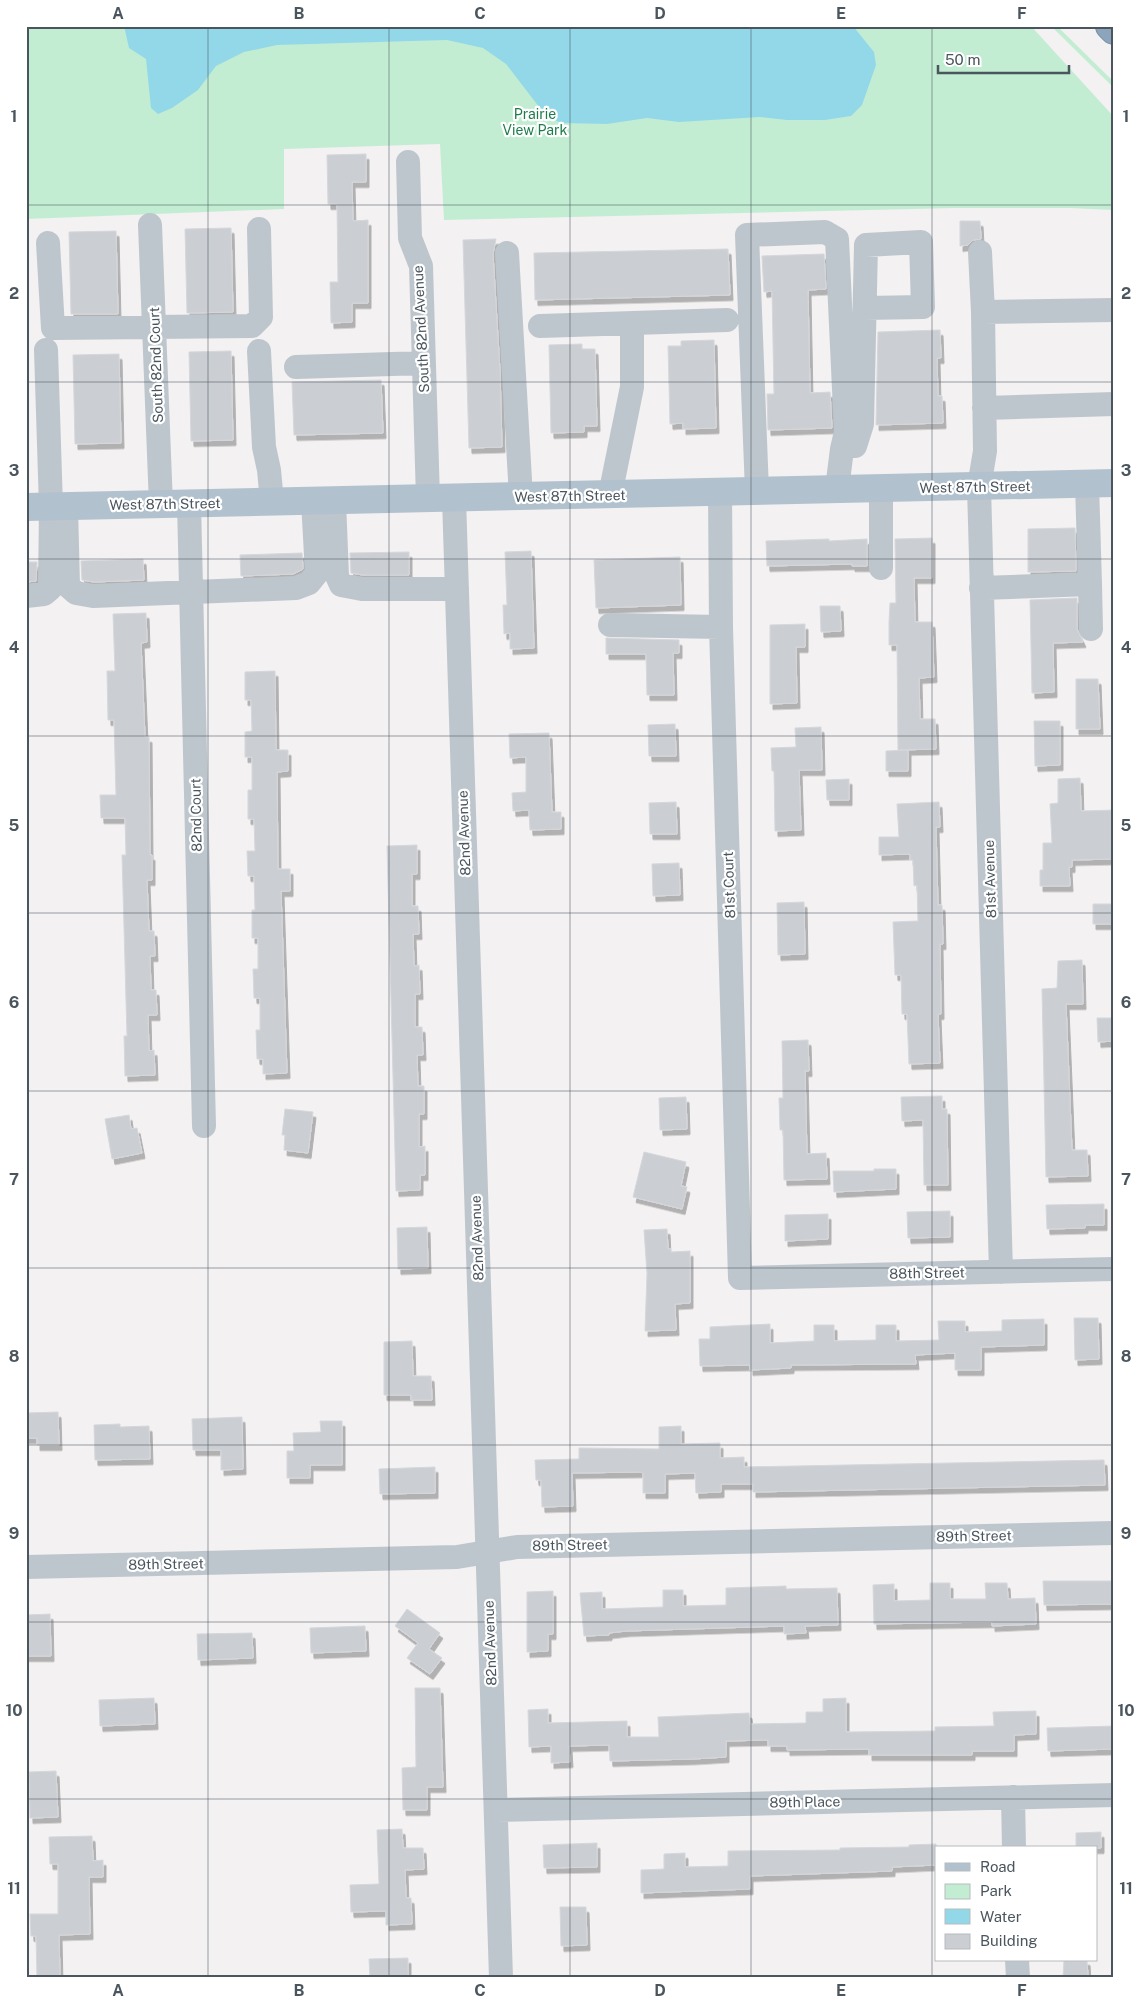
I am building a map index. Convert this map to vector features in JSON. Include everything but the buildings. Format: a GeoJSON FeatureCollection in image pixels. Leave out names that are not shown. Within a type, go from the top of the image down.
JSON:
{"type":"FeatureCollection","features":[{"type":"Feature","properties":{"kind":"highway"},"geometry":{"type":"LineString","coordinates":[[1110,26],[1114,30]]}},
{"type":"Feature","properties":{"kind":"main road","name":"West 87th Street"},"geometry":{"type":"LineString","coordinates":[[48,507],[1114,484]]}},
{"type":"Feature","properties":{"kind":"street","name":"South 82nd Avenue"},"geometry":{"type":"LineString","coordinates":[[408,162],[410,238],[421,266],[424,363],[441,498]]}},
{"type":"Feature","properties":{"kind":"street","name":"South 82nd Court"},"geometry":{"type":"LineString","coordinates":[[150,225],[161,504]]}},
{"type":"Feature","properties":{"kind":"street"},"geometry":{"type":"LineString","coordinates":[[48,243],[52,328],[252,326],[261,316],[259,229]]}},
{"type":"Feature","properties":{"kind":"street"},"geometry":{"type":"LineString","coordinates":[[757,492],[747,235],[825,232],[837,239],[846,432],[842,449],[844,489]]}},
{"type":"Feature","properties":{"kind":"street","name":"81st Avenue"},"geometry":{"type":"LineString","coordinates":[[980,252],[985,451],[979,486],[1000,1272]]}},
{"type":"Feature","properties":{"kind":"street"},"geometry":{"type":"LineString","coordinates":[[507,254],[521,497]]}},
{"type":"Feature","properties":{"kind":"street"},"geometry":{"type":"LineString","coordinates":[[844,489],[852,454],[862,424],[865,308]]}},
{"type":"Feature","properties":{"kind":"street"},"geometry":{"type":"LineString","coordinates":[[983,312],[1114,310]]}},
{"type":"Feature","properties":{"kind":"street"},"geometry":{"type":"LineString","coordinates":[[540,326],[727,320]]}},
{"type":"Feature","properties":{"kind":"street"},"geometry":{"type":"LineString","coordinates":[[610,495],[632,387],[632,324]]}},
{"type":"Feature","properties":{"kind":"street"},"geometry":{"type":"LineString","coordinates":[[26,596],[44,594],[50,589],[46,350]]}},
{"type":"Feature","properties":{"kind":"street"},"geometry":{"type":"LineString","coordinates":[[259,350],[264,447],[269,470],[272,502]]}},
{"type":"Feature","properties":{"kind":"street"},"geometry":{"type":"LineString","coordinates":[[296,366],[424,363]]}},
{"type":"Feature","properties":{"kind":"street"},"geometry":{"type":"LineString","coordinates":[[984,408],[1114,404]]}},
{"type":"Feature","properties":{"kind":"street"},"geometry":{"type":"LineString","coordinates":[[1087,484],[1091,629]]}},
{"type":"Feature","properties":{"kind":"street"},"geometry":{"type":"LineString","coordinates":[[881,489],[881,568]]}},
{"type":"Feature","properties":{"kind":"street","name":"81st Court"},"geometry":{"type":"LineString","coordinates":[[720,492],[721,627],[740,1278]]}},
{"type":"Feature","properties":{"kind":"street","name":"82nd Avenue"},"geometry":{"type":"LineString","coordinates":[[441,498],[457,589],[486,1552],[497,1810],[501,1978]]}},
{"type":"Feature","properties":{"kind":"street"},"geometry":{"type":"LineString","coordinates":[[48,507],[68,586],[76,593],[93,596],[296,588],[309,583],[317,573],[324,501]]}},
{"type":"Feature","properties":{"kind":"street"},"geometry":{"type":"LineString","coordinates":[[324,501],[341,585],[362,589],[457,589]]}},
{"type":"Feature","properties":{"kind":"street","name":"82nd Court"},"geometry":{"type":"LineString","coordinates":[[189,504],[204,1126]]}},
{"type":"Feature","properties":{"kind":"street"},"geometry":{"type":"LineString","coordinates":[[981,588],[1090,584]]}},
{"type":"Feature","properties":{"kind":"street"},"geometry":{"type":"LineString","coordinates":[[610,624],[721,627]]}},
{"type":"Feature","properties":{"kind":"street","name":"88th Street"},"geometry":{"type":"LineString","coordinates":[[740,1278],[1114,1269]]}},
{"type":"Feature","properties":{"kind":"street","name":"89th Street"},"geometry":{"type":"LineString","coordinates":[[26,1567],[457,1557],[517,1547],[1114,1533]]}},
{"type":"Feature","properties":{"kind":"street","name":"89th Place"},"geometry":{"type":"LineString","coordinates":[[497,1810],[1114,1795]]}},
{"type":"Feature","properties":{"kind":"street"},"geometry":{"type":"LineString","coordinates":[[1013,1797],[1014,1846]]}},
{"type":"Feature","properties":{"kind":"street"},"geometry":{"type":"LineString","coordinates":[[1017,1962],[1018,1978]]}},
{"type":"Feature","properties":{"kind":"green space","name":"Prairie View Park"},"geometry":{"type":"Polygon","coordinates":[[[26,26],[1031,26],[1114,117],[1114,210],[954,208],[444,220],[440,144],[284,149],[284,209],[26,219],[26,26]]]}},
{"type":"Feature","properties":{"kind":"green space"},"geometry":{"type":"Polygon","coordinates":[[[1051,26],[1057,26],[1114,82],[1114,88],[1051,26]]]}},
{"type":"Feature","properties":{"kind":"green space"},"geometry":{"type":"Polygon","coordinates":[[[26,371],[29,480],[26,480],[26,371]]]}},
{"type":"Feature","properties":{"kind":"water"},"geometry":{"type":"Polygon","coordinates":[[[124,26],[853,26],[874,52],[876,65],[862,105],[851,116],[825,120],[787,120],[760,117],[679,122],[647,118],[607,124],[561,123],[546,116],[506,64],[483,48],[447,40],[277,45],[244,52],[216,66],[198,90],[172,108],[158,114],[151,108],[146,59],[129,48],[124,26]]]}}]}
